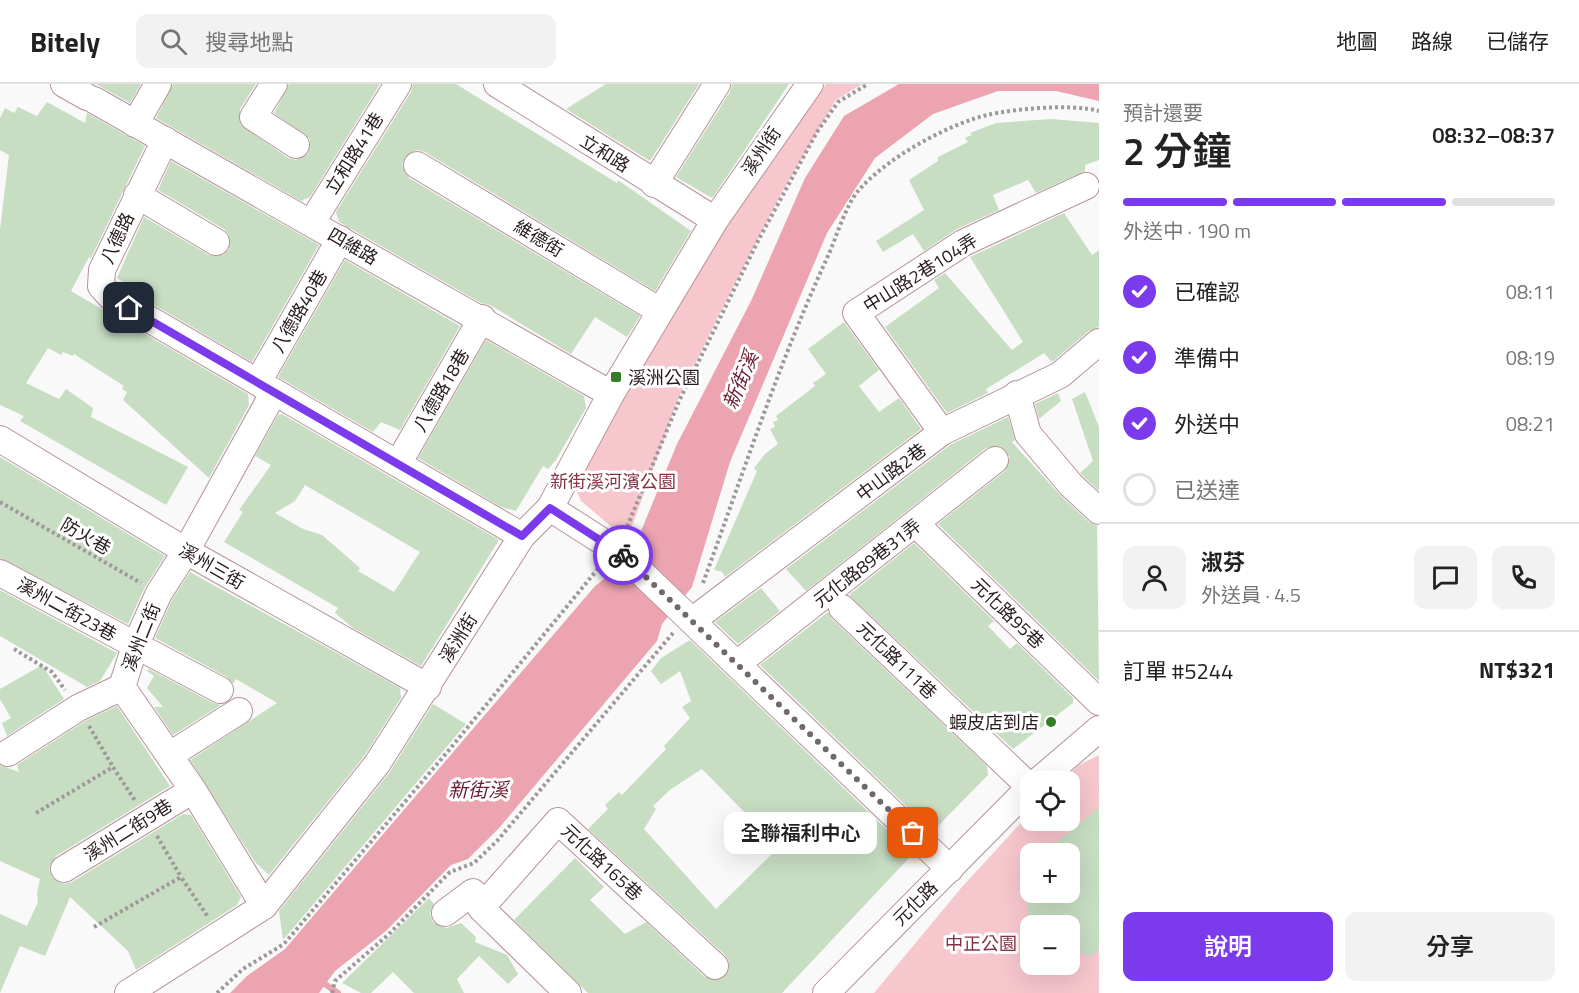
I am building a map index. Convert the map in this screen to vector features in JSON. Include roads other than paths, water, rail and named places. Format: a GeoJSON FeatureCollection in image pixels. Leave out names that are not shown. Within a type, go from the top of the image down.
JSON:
{"type":"FeatureCollection","features":[{"type":"Feature","properties":{"kind":"street","name":"四維路"},"geometry":{"type":"LineString","coordinates":[[64,84],[482,318],[611,394]]}},
{"type":"Feature","properties":{"kind":"street"},"geometry":{"type":"LineString","coordinates":[[135,124],[158,84]]}},
{"type":"Feature","properties":{"kind":"street"},"geometry":{"type":"LineString","coordinates":[[274,84],[253,117],[296,145]]}},
{"type":"Feature","properties":{"kind":"street","name":"立和路41巷"},"geometry":{"type":"LineString","coordinates":[[312,222],[398,84]]}},
{"type":"Feature","properties":{"kind":"street","name":"立和路"},"geometry":{"type":"LineString","coordinates":[[497,84],[715,220]]}},
{"type":"Feature","properties":{"kind":"street"},"geometry":{"type":"LineString","coordinates":[[654,184],[717,84]]}},
{"type":"Feature","properties":{"kind":"street","name":"溪州街"},"geometry":{"type":"LineString","coordinates":[[715,220],[810,84]]}},
{"type":"Feature","properties":{"kind":"street","name":"八德路"},"geometry":{"type":"LineString","coordinates":[[165,140],[102,270],[101,286],[111,297],[399,462],[522,536]]}},
{"type":"Feature","properties":{"kind":"street","name":"維德街"},"geometry":{"type":"LineString","coordinates":[[417,165],[660,311]]}},
{"type":"Feature","properties":{"kind":"street","name":"中山路2巷104弄"},"geometry":{"type":"LineString","coordinates":[[942,432],[856,313],[963,243],[1086,186]]}},
{"type":"Feature","properties":{"kind":"street"},"geometry":{"type":"LineString","coordinates":[[137,195],[216,242]]}},
{"type":"Feature","properties":{"kind":"street","name":"溪洲街"},"geometry":{"type":"LineString","coordinates":[[128,993],[157,985],[221,935],[264,906],[377,764],[522,536],[550,508],[611,394],[715,220]]}},
{"type":"Feature","properties":{"kind":"street","name":"八德路40巷"},"geometry":{"type":"LineString","coordinates":[[266,387],[339,239]]}},
{"type":"Feature","properties":{"kind":"street","name":"八德路18巷"},"geometry":{"type":"LineString","coordinates":[[399,462],[482,318]]}},
{"type":"Feature","properties":{"kind":"street","name":"中山路2巷"},"geometry":{"type":"LineString","coordinates":[[687,615],[942,432],[1060,375],[1099,342]]}},
{"type":"Feature","properties":{"kind":"street","name":"溪州二街"},"geometry":{"type":"LineString","coordinates":[[264,906],[193,790],[122,687],[135,646],[159,593],[186,551],[266,387]]}},
{"type":"Feature","properties":{"kind":"street"},"geometry":{"type":"LineString","coordinates":[[1017,394],[1028,434],[1071,485],[1099,511]]}},
{"type":"Feature","properties":{"kind":"street","name":"溪州三街"},"geometry":{"type":"LineString","coordinates":[[0,439],[186,551],[428,687]]}},
{"type":"Feature","properties":{"kind":"street","name":"元化路89巷31弄"},"geometry":{"type":"LineString","coordinates":[[738,664],[917,525],[995,460]]}},
{"type":"Feature","properties":{"kind":"street"},"geometry":{"type":"LineString","coordinates":[[550,508],[618,552],[687,615],[950,869]]}},
{"type":"Feature","properties":{"kind":"street","name":"元化路95巷"},"geometry":{"type":"LineString","coordinates":[[917,525],[1099,702]]}},
{"type":"Feature","properties":{"kind":"street","name":"溪州二街23巷"},"geometry":{"type":"LineString","coordinates":[[0,573],[220,690]]}},
{"type":"Feature","properties":{"kind":"street","name":"元化路111巷"},"geometry":{"type":"LineString","coordinates":[[842,608],[1020,777]]}},
{"type":"Feature","properties":{"kind":"street"},"geometry":{"type":"LineString","coordinates":[[9,753],[78,708],[122,687]]}},
{"type":"Feature","properties":{"kind":"street"},"geometry":{"type":"LineString","coordinates":[[170,755],[239,711]]}},
{"type":"Feature","properties":{"kind":"street"},"geometry":{"type":"LineString","coordinates":[[1050,771],[1099,729]]}},
{"type":"Feature","properties":{"kind":"street","name":"溪州二街9巷"},"geometry":{"type":"LineString","coordinates":[[64,869],[193,790]]}},
{"type":"Feature","properties":{"kind":"street","name":"元化路"},"geometry":{"type":"LineString","coordinates":[[826,993],[1020,797]]}},
{"type":"Feature","properties":{"kind":"street","name":"元化路165巷"},"geometry":{"type":"LineString","coordinates":[[481,908],[558,821],[715,966]]}},
{"type":"Feature","properties":{"kind":"street"},"geometry":{"type":"LineString","coordinates":[[445,913],[473,892],[481,908],[568,993]]}},
{"type":"Feature","properties":{"kind":"water","name":"新街溪"},"geometry":{"type":"Polygon","coordinates":[[[899,84],[1099,84],[1099,101],[1056,91],[998,91],[933,114],[875,158],[827,233],[730,462],[692,587],[662,624],[657,641],[499,828],[468,859],[451,865],[386,931],[335,971],[319,993],[230,993],[247,976],[285,949],[595,586],[609,575],[641,531],[677,444],[751,301],[805,178],[844,116],[899,84]]]}},
{"type":"Feature","properties":{"kind":"waterway"},"geometry":{"type":"LineString","coordinates":[[319,980],[338,993]]}},
{"type":"Feature","properties":{"kind":"place","name":"溪洲公園"},"geometry":{"type":"Point","coordinates":[616,377]}},
{"type":"Feature","properties":{"kind":"place","name":"蝦皮店到店"},"geometry":{"type":"Point","coordinates":[1051,722]}},
{"type":"Feature","properties":{"kind":"place","name":"全聯福利中心"},"geometry":{"type":"Point","coordinates":[913,833]}},
{"type":"Feature","properties":{"kind":"park label","name":"新街溪河濱公園"},"geometry":{"type":"Point","coordinates":[613,481]}},
{"type":"Feature","properties":{"kind":"park label","name":"中正公園"},"geometry":{"type":"Point","coordinates":[981,943]}}]}
